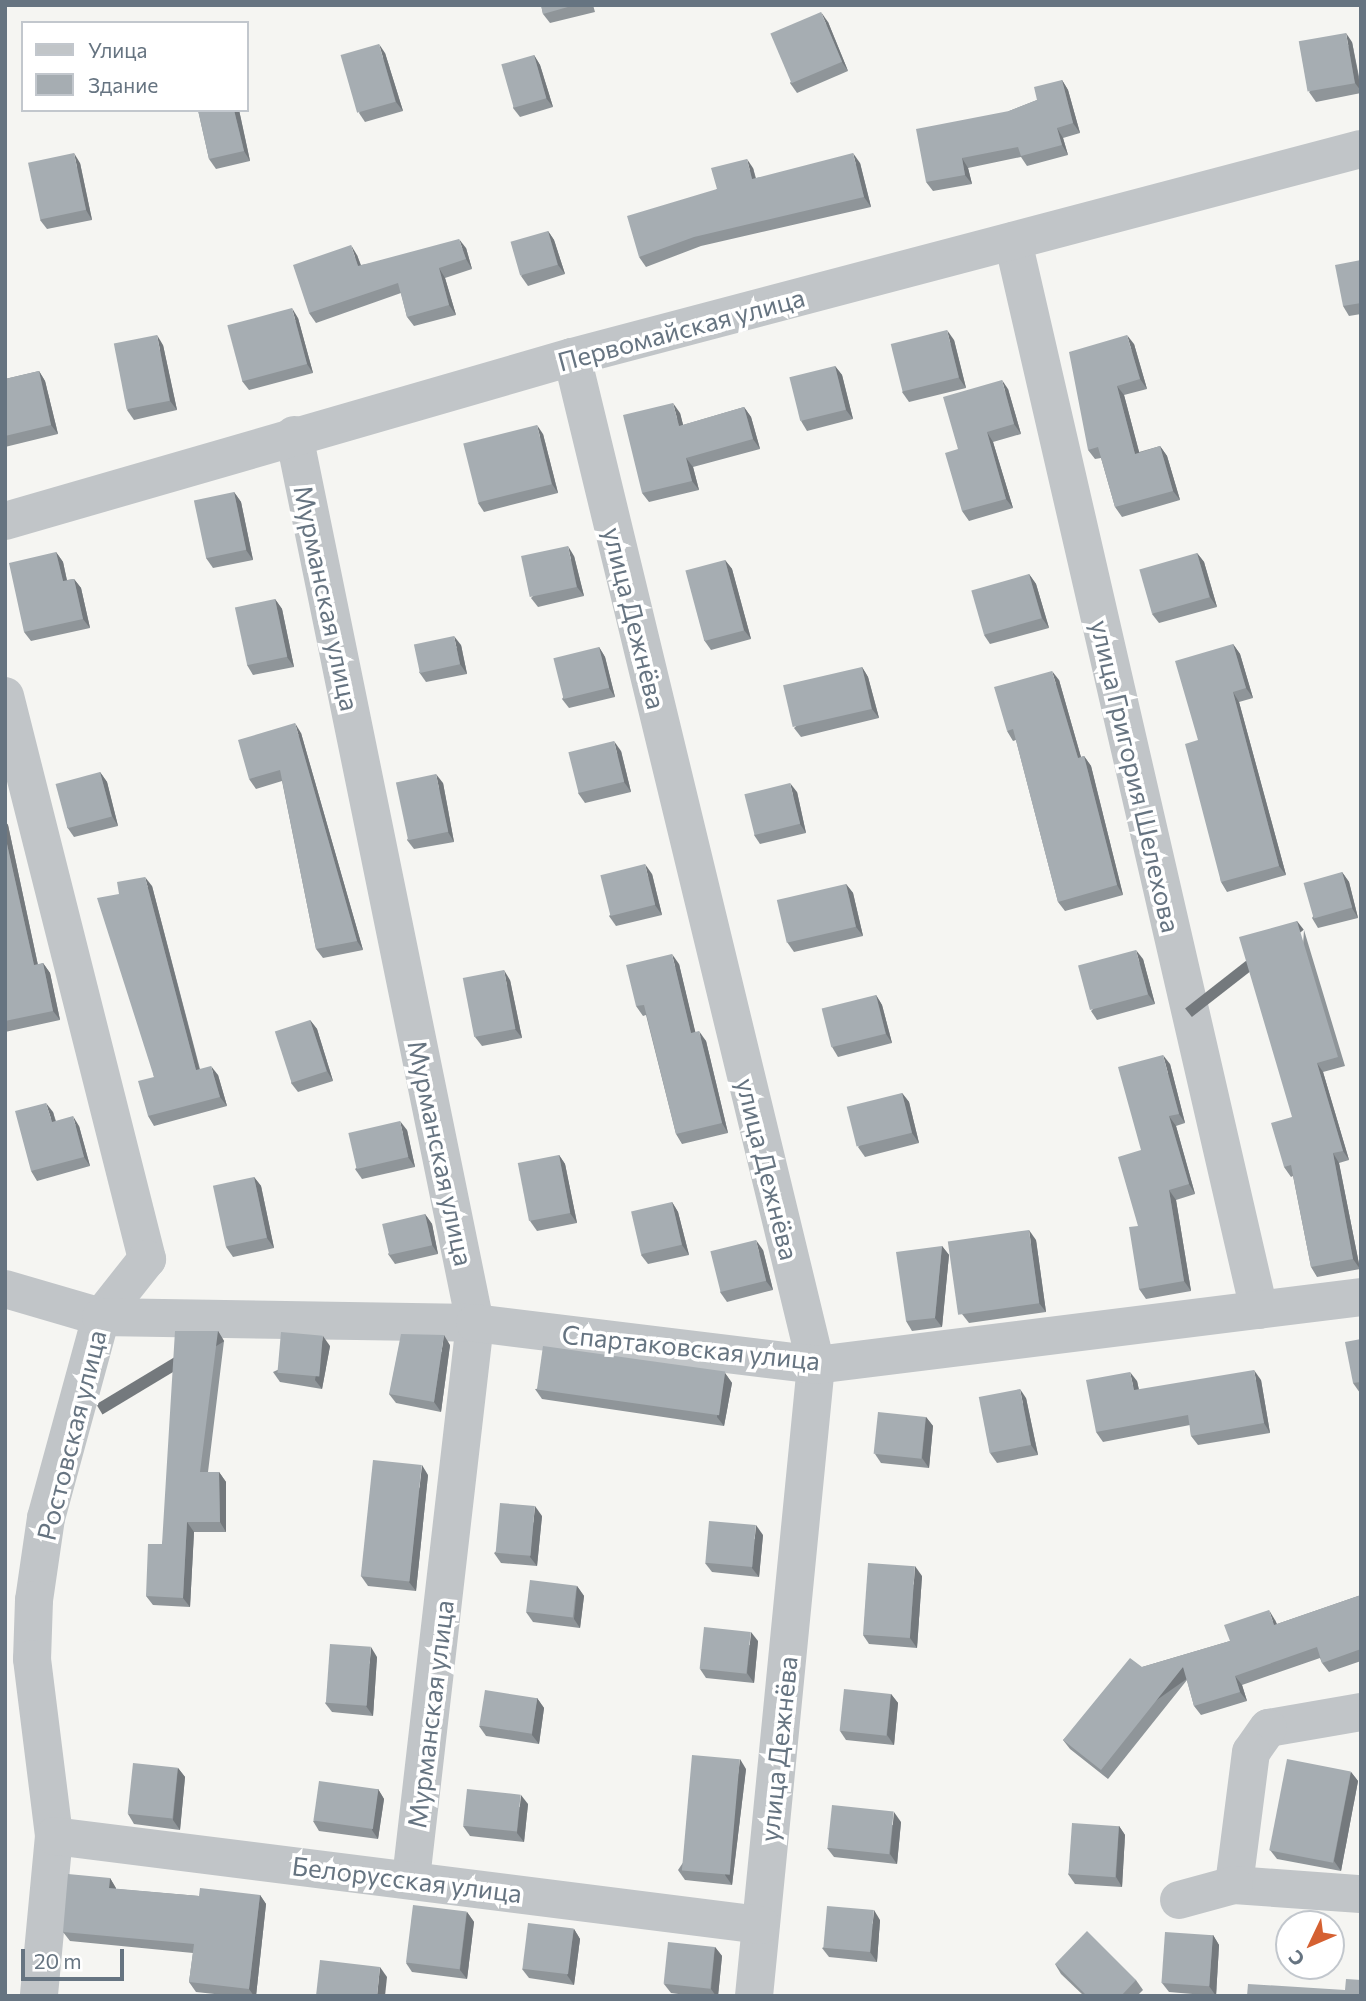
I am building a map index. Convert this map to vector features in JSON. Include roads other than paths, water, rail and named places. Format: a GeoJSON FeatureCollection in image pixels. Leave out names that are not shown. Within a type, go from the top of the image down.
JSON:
{"type":"FeatureCollection","features":[{"type":"Feature","properties":{"kind":"street","name":"Первомайская улица"},"geometry":{"type":"LineString","coordinates":[[5,521],[294,435],[572,357],[1361,149]]}},
{"type":"Feature","properties":{"kind":"street","name":"улица Григория Шелехова"},"geometry":{"type":"LineString","coordinates":[[1013,241],[1259,1310]]}},
{"type":"Feature","properties":{"kind":"street","name":"улица Дежнёва"},"geometry":{"type":"LineString","coordinates":[[572,357],[816,1365],[754,1996]]}},
{"type":"Feature","properties":{"kind":"street","name":"Мурманская улица"},"geometry":{"type":"LineString","coordinates":[[294,435],[475,1323],[411,1879]]}},
{"type":"Feature","properties":{"kind":"street","name":"Ростовская улица"},"geometry":{"type":"LineString","coordinates":[[5,696],[147,1259],[137,1280],[101,1317],[46,1518],[34,1600],[32,1659],[54,1836],[39,1996]]}},
{"type":"Feature","properties":{"kind":"street","name":"Спартаковская улица"},"geometry":{"type":"LineString","coordinates":[[5,1289],[101,1317],[475,1323],[816,1365],[1361,1297]]}},
{"type":"Feature","properties":{"kind":"street"},"geometry":{"type":"LineString","coordinates":[[1234,1885],[1251,1752],[1262,1736],[1268,1728],[1361,1712]]}},
{"type":"Feature","properties":{"kind":"street","name":"Белорусская улица"},"geometry":{"type":"LineString","coordinates":[[54,1836],[760,1925]]}},
{"type":"Feature","properties":{"kind":"street"},"geometry":{"type":"LineString","coordinates":[[1180,1900],[1234,1885],[1361,1894]]}}]}
